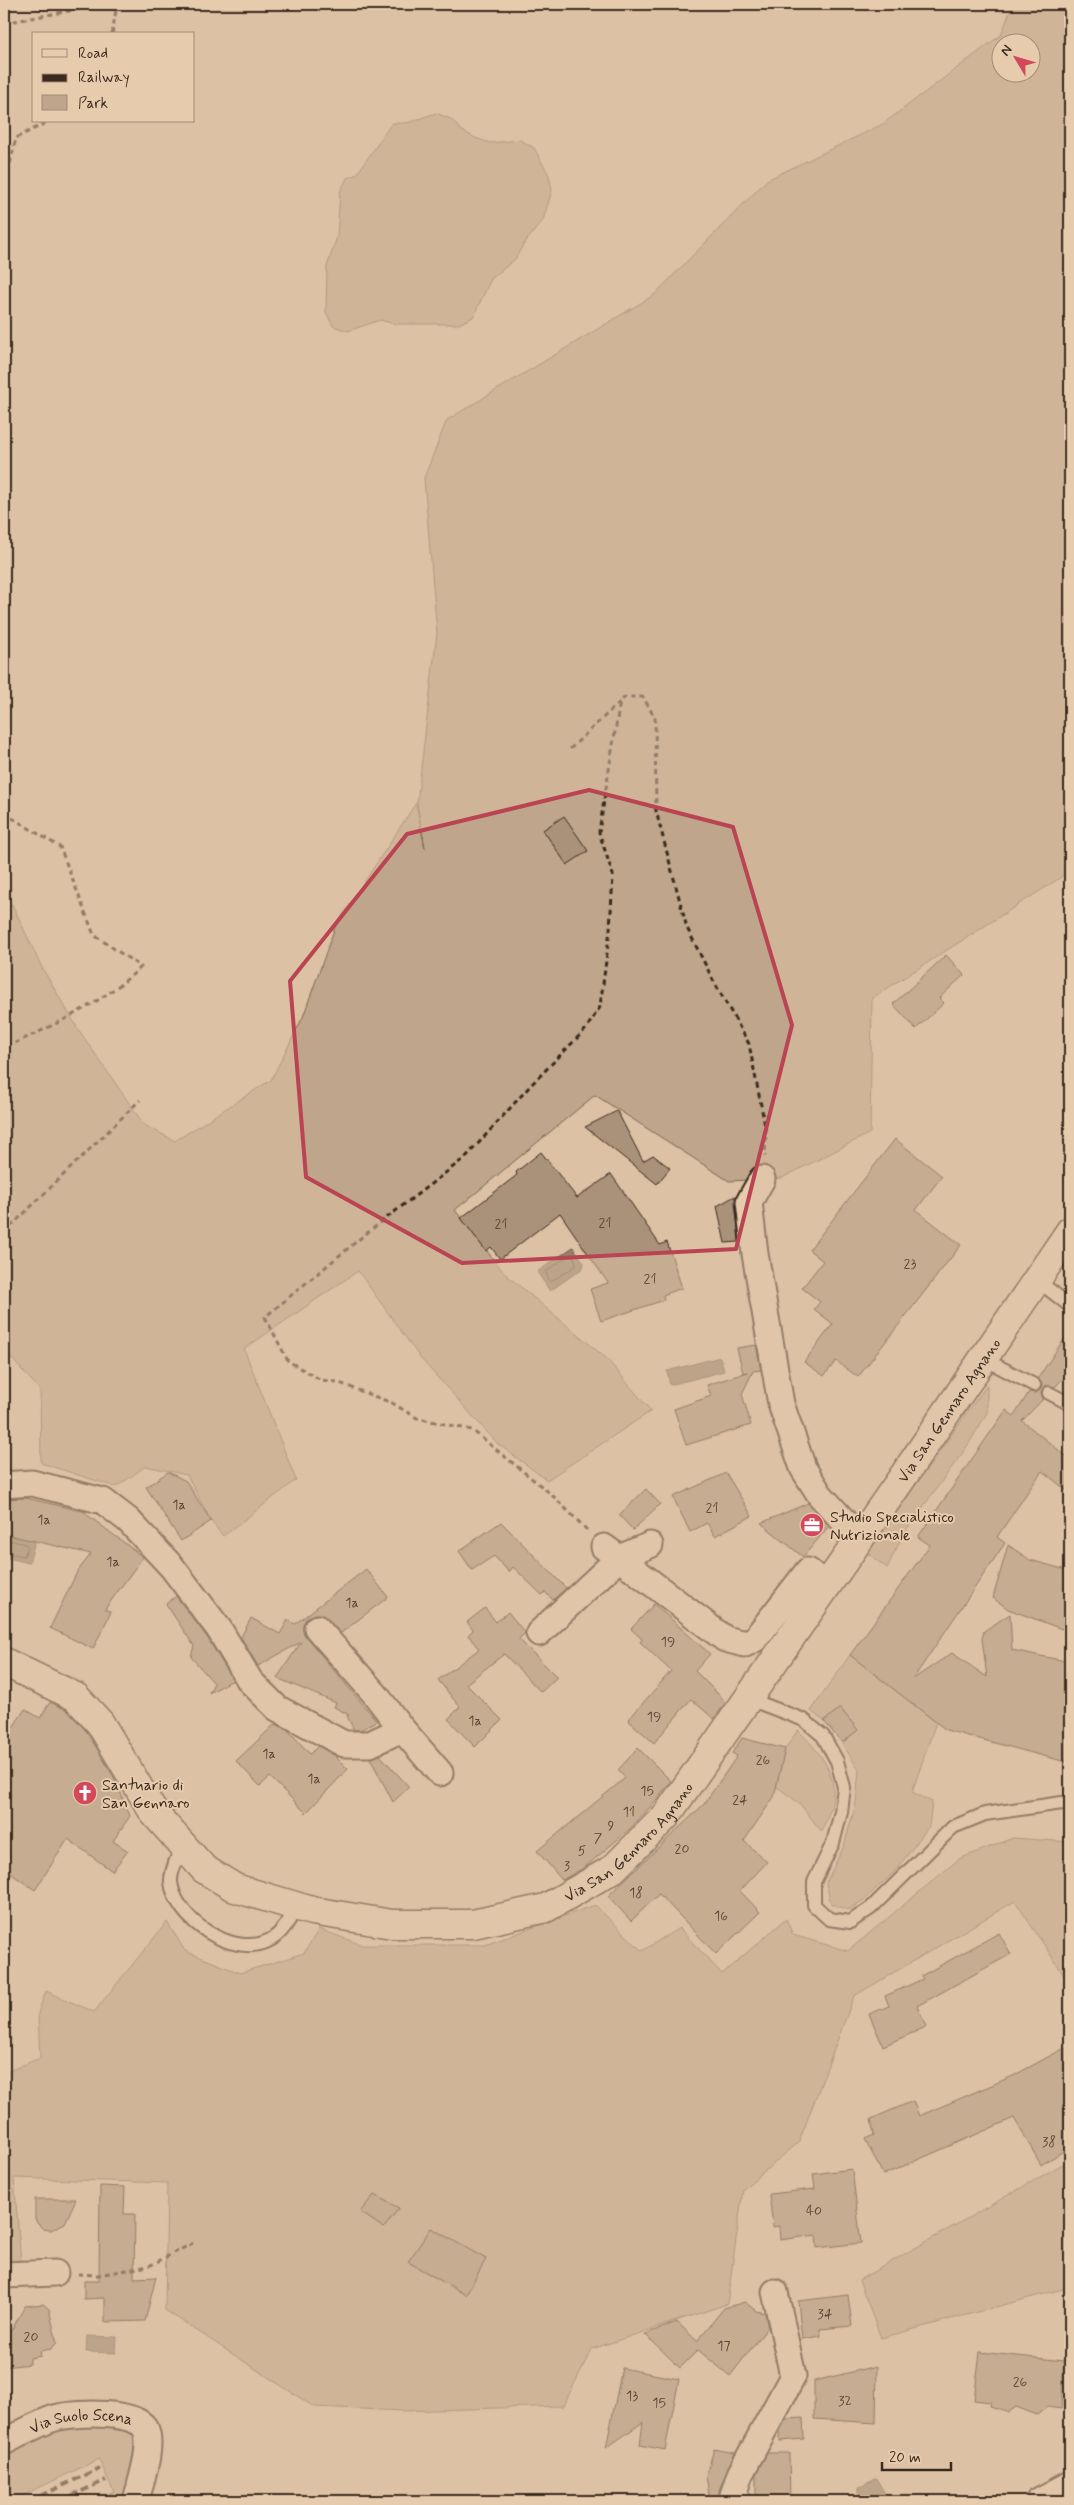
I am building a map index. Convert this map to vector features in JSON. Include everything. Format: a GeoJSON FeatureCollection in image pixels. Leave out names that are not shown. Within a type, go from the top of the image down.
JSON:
{"type":"FeatureCollection","features":[{"type":"Feature","properties":{"kind":"main road","name":"Via San Gennaro Agnano"},"geometry":{"type":"LineString","coordinates":[[4,1662],[76,1697],[100,1723],[154,1813],[204,1870],[234,1888],[312,1911],[392,1924],[472,1924],[546,1908],[613,1869],[666,1816],[984,1359],[1070,1231]]}},
{"type":"Feature","properties":{"kind":"street"},"geometry":{"type":"LineString","coordinates":[[762,1179],[749,1202],[755,1254],[781,1404],[803,1468],[820,1495],[860,1538]]}},
{"type":"Feature","properties":{"kind":"street"},"geometry":{"type":"LineString","coordinates":[[4,1485],[32,1483],[103,1501],[128,1520],[172,1567],[219,1629],[250,1681],[278,1708],[344,1744],[370,1744],[402,1729]]}},
{"type":"Feature","properties":{"kind":"street"},"geometry":{"type":"LineString","coordinates":[[539,1633],[612,1552],[650,1545]]}},
{"type":"Feature","properties":{"kind":"street"},"geometry":{"type":"LineString","coordinates":[[612,1552],[724,1639],[745,1644],[755,1639],[808,1570],[826,1585]]}},
{"type":"Feature","properties":{"kind":"street"},"geometry":{"type":"LineString","coordinates":[[317,1628],[375,1694],[440,1773]]}},
{"type":"Feature","properties":{"kind":"street"},"geometry":{"type":"LineString","coordinates":[[4,2276],[55,2273]]}},
{"type":"Feature","properties":{"kind":"street"},"geometry":{"type":"LineString","coordinates":[[738,2501],[733,2495],[740,2474],[793,2376],[775,2292]]}},
{"type":"Feature","properties":{"kind":"street","name":"Via Suolo Scena"},"geometry":{"type":"LineString","coordinates":[[4,2442],[59,2416],[119,2415],[138,2420],[146,2430],[147,2452],[136,2501]]}},
{"type":"Feature","properties":{"kind":"street"},"geometry":{"type":"LineString","coordinates":[[1038,2501],[1070,2484]]}},
{"type":"Feature","properties":{"kind":"lane"},"geometry":{"type":"LineString","coordinates":[[1037,1280],[1070,1306]]}},
{"type":"Feature","properties":{"kind":"lane"},"geometry":{"type":"LineString","coordinates":[[984,1359],[1034,1385]]}},
{"type":"Feature","properties":{"kind":"lane"},"geometry":{"type":"LineString","coordinates":[[1049,1393],[1070,1404]]}},
{"type":"Feature","properties":{"kind":"lane"},"geometry":{"type":"LineString","coordinates":[[749,1699],[804,1720],[823,1736],[837,1761],[844,1787],[841,1812],[833,1843],[814,1882],[814,1905],[828,1919],[850,1922],[871,1908],[953,1827],[985,1814],[1062,1803],[1070,1806]]}},
{"type":"Feature","properties":{"kind":"lane"},"geometry":{"type":"LineString","coordinates":[[182,1845],[171,1879],[173,1892],[194,1922],[220,1940],[246,1945],[268,1942],[286,1926],[297,1906]]}},
{"type":"Feature","properties":{"kind":"path"},"geometry":{"type":"LineString","coordinates":[[4,24],[108,4]]}},
{"type":"Feature","properties":{"kind":"path"},"geometry":{"type":"LineString","coordinates":[[112,32],[117,4]]}},
{"type":"Feature","properties":{"kind":"path"},"geometry":{"type":"LineString","coordinates":[[4,190],[16,138],[48,122]]}},
{"type":"Feature","properties":{"kind":"path"},"geometry":{"type":"LineString","coordinates":[[570,749],[625,696],[643,697],[655,718],[656,811],[687,928],[713,980],[749,1044],[766,1131],[762,1179]]}},
{"type":"Feature","properties":{"kind":"path"},"geometry":{"type":"LineString","coordinates":[[612,1552],[551,1494],[472,1430],[417,1418],[392,1403],[337,1382],[321,1380],[288,1361],[265,1318],[363,1236],[466,1157],[530,1086],[586,1029],[600,1007],[610,930],[613,875],[599,832],[620,701]]}},
{"type":"Feature","properties":{"kind":"path"},"geometry":{"type":"LineString","coordinates":[[4,813],[60,847],[94,936],[141,967],[118,988],[85,1010],[4,1048]]}},
{"type":"Feature","properties":{"kind":"path"},"geometry":{"type":"LineString","coordinates":[[4,1233],[140,1100]]}},
{"type":"Feature","properties":{"kind":"path"},"geometry":{"type":"LineString","coordinates":[[55,2273],[98,2275],[149,2266],[193,2243]]}},
{"type":"Feature","properties":{"kind":"highlighted area"},"geometry":{"type":"Polygon","coordinates":[[[589,790],[733,827],[792,1025],[736,1249],[462,1263],[306,1177],[290,981],[407,834],[589,790]]]}},
{"type":"Feature","properties":{"kind":"green space"},"geometry":{"type":"Polygon","coordinates":[[[1013,4],[1070,4],[1070,867],[1060,878],[872,998],[870,1133],[782,1178],[729,1181],[595,1095],[455,1210],[504,1273],[606,1358],[651,1411],[547,1480],[498,1444],[421,1359],[358,1271],[244,1349],[296,1480],[223,1536],[211,1521],[187,1475],[146,1466],[116,1487],[41,1463],[40,1390],[4,1350],[4,909],[12,904],[41,966],[78,1029],[144,1125],[175,1141],[271,1080],[303,1017],[335,927],[416,803],[425,848],[417,803],[437,633],[424,478],[447,420],[654,295],[767,180],[883,124],[992,42],[992,82],[1042,82],[1042,32],[1002,32],[1013,4]]]}},
{"type":"Feature","properties":{"kind":"green space"},"geometry":{"type":"Polygon","coordinates":[[[436,113],[451,119],[461,130],[475,138],[490,143],[520,140],[534,148],[549,175],[552,190],[543,220],[523,245],[515,259],[491,279],[473,317],[459,324],[395,324],[380,320],[348,331],[333,326],[326,312],[327,267],[337,237],[340,192],[347,178],[357,174],[392,123],[407,123],[436,113]]]}},
{"type":"Feature","properties":{"kind":"green space"},"geometry":{"type":"Polygon","coordinates":[[[987,1385],[987,1413],[968,1445],[904,1533],[887,1568],[867,1553],[987,1385]]]}},
{"type":"Feature","properties":{"kind":"green space"},"geometry":{"type":"Polygon","coordinates":[[[850,1655],[936,1722],[912,1792],[932,1802],[929,1826],[897,1869],[864,1900],[848,1910],[831,1904],[826,1883],[844,1846],[856,1803],[859,1770],[842,1743],[858,1730],[840,1708],[824,1721],[811,1711],[850,1655]]]}},
{"type":"Feature","properties":{"kind":"green space"},"geometry":{"type":"Polygon","coordinates":[[[798,1730],[818,1752],[831,1778],[833,1798],[822,1832],[800,1804],[776,1786],[785,1749],[798,1730]]]}},
{"type":"Feature","properties":{"kind":"green space"},"geometry":{"type":"Polygon","coordinates":[[[1013,1838],[1070,1842],[1070,1984],[1015,1901],[854,1996],[799,2142],[743,2189],[727,2304],[592,2349],[563,2406],[403,2411],[314,2407],[165,2310],[167,2183],[14,2178],[22,2275],[4,2274],[4,2073],[40,2058],[38,2013],[46,1991],[94,2012],[167,1922],[185,1951],[240,1973],[304,1953],[319,1929],[362,1945],[485,1945],[595,1905],[642,1951],[679,1928],[722,1974],[786,1919],[793,1935],[848,1951],[959,1859],[1013,1838]]]}},
{"type":"Feature","properties":{"kind":"green space"},"geometry":{"type":"Polygon","coordinates":[[[1070,2160],[1070,2287],[881,2338],[859,2280],[1070,2160]]]}},
{"type":"Feature","properties":{"kind":"green space"},"geometry":{"type":"Polygon","coordinates":[[[62,2423],[135,2429],[140,2445],[126,2501],[94,2501],[114,2492],[99,2459],[11,2501],[4,2501],[4,2448],[62,2423]]]}},
{"type":"Feature","properties":{"kind":"water"},"geometry":{"type":"Polygon","coordinates":[[[573,1247],[584,1263],[583,1268],[550,1291],[537,1272],[573,1247]]]}},
{"type":"Feature","properties":{"kind":"water"},"geometry":{"type":"Polygon","coordinates":[[[720,1357],[724,1371],[670,1385],[667,1371],[720,1357]]]}},
{"type":"Feature","properties":{"kind":"water"},"geometry":{"type":"Polygon","coordinates":[[[4,1534],[35,1541],[29,1563],[4,1557],[4,1534]]]}},
{"type":"Feature","properties":{"kind":"water"},"geometry":{"type":"Polygon","coordinates":[[[87,2336],[117,2337],[116,2353],[86,2352],[87,2336]]]}},
{"type":"Feature","properties":{"kind":"water"},"geometry":{"type":"Polygon","coordinates":[[[876,2478],[887,2497],[881,2501],[856,2501],[859,2497],[859,2488],[876,2478]]]}},
{"type":"Feature","properties":{"kind":"building"},"geometry":{"type":"Polygon","coordinates":[[[564,816],[588,851],[567,865],[543,830],[564,816]]]}},
{"type":"Feature","properties":{"kind":"building"},"geometry":{"type":"Polygon","coordinates":[[[946,955],[964,975],[939,998],[944,1003],[916,1029],[893,1004],[946,955]]]}},
{"type":"Feature","properties":{"kind":"building"},"geometry":{"type":"Polygon","coordinates":[[[617,1111],[643,1161],[653,1155],[670,1168],[657,1184],[585,1127],[617,1111]]]}},
{"type":"Feature","properties":{"kind":"building"},"geometry":{"type":"Polygon","coordinates":[[[895,1139],[942,1176],[916,1210],[961,1245],[858,1377],[836,1361],[824,1376],[804,1362],[833,1324],[814,1309],[820,1302],[802,1288],[823,1261],[809,1250],[895,1139]]]}},
{"type":"Feature","properties":{"kind":"building"},"geometry":{"type":"Polygon","coordinates":[[[541,1152],[577,1198],[611,1174],[660,1245],[667,1242],[682,1288],[663,1295],[664,1300],[601,1321],[590,1289],[608,1283],[560,1213],[500,1259],[491,1247],[486,1251],[461,1218],[517,1175],[516,1172],[541,1152]]]}},
{"type":"Feature","properties":{"kind":"building"},"geometry":{"type":"Polygon","coordinates":[[[735,1196],[739,1242],[725,1243],[717,1206],[735,1196]]]}},
{"type":"Feature","properties":{"kind":"building"},"geometry":{"type":"Polygon","coordinates":[[[1070,1330],[1070,1371],[1055,1387],[1044,1386],[1041,1393],[1043,1399],[1022,1421],[1070,1459],[1070,1493],[1042,1471],[997,1537],[1005,1543],[913,1679],[952,1653],[987,1677],[982,1639],[984,1631],[1010,1614],[1012,1650],[1070,1662],[1070,1746],[1066,1762],[946,1730],[850,1655],[930,1545],[918,1537],[1006,1410],[1014,1416],[1029,1392],[1035,1393],[1041,1389],[1042,1384],[1038,1378],[1070,1330]]]}},
{"type":"Feature","properties":{"kind":"building"},"geometry":{"type":"Polygon","coordinates":[[[756,1345],[761,1370],[753,1371],[742,1394],[751,1425],[686,1445],[674,1409],[711,1396],[707,1385],[748,1372],[743,1373],[737,1348],[756,1345]]]}},
{"type":"Feature","properties":{"kind":"building"},"geometry":{"type":"Polygon","coordinates":[[[168,1472],[186,1481],[211,1521],[181,1541],[146,1487],[168,1472]]]}},
{"type":"Feature","properties":{"kind":"building"},"geometry":{"type":"Polygon","coordinates":[[[726,1473],[752,1516],[715,1536],[707,1523],[690,1532],[673,1497],[726,1473]]]}},
{"type":"Feature","properties":{"kind":"building"},"geometry":{"type":"Polygon","coordinates":[[[646,1489],[660,1504],[633,1530],[619,1515],[646,1489]]]}},
{"type":"Feature","properties":{"kind":"building"},"geometry":{"type":"Polygon","coordinates":[[[26,1498],[86,1512],[86,1514],[143,1557],[105,1609],[111,1612],[93,1649],[50,1628],[77,1572],[91,1554],[4,1534],[4,1499],[26,1498]]]}},
{"type":"Feature","properties":{"kind":"building"},"geometry":{"type":"Polygon","coordinates":[[[808,1503],[829,1526],[803,1557],[761,1523],[808,1503]]]}},
{"type":"Feature","properties":{"kind":"building"},"geometry":{"type":"Polygon","coordinates":[[[501,1522],[566,1588],[553,1600],[545,1592],[542,1595],[513,1567],[509,1572],[494,1556],[472,1570],[459,1551],[501,1522]]]}},
{"type":"Feature","properties":{"kind":"building"},"geometry":{"type":"Polygon","coordinates":[[[1008,1545],[1030,1560],[1070,1571],[1070,1632],[1008,1609],[993,1598],[1008,1545]]]}},
{"type":"Feature","properties":{"kind":"building"},"geometry":{"type":"Polygon","coordinates":[[[366,1569],[388,1597],[341,1633],[321,1614],[308,1617],[303,1624],[303,1631],[306,1637],[377,1721],[360,1730],[354,1730],[347,1716],[349,1715],[334,1707],[336,1703],[277,1678],[301,1642],[258,1666],[241,1637],[251,1618],[280,1634],[288,1620],[295,1624],[366,1569]]]}},
{"type":"Feature","properties":{"kind":"building"},"geometry":{"type":"Polygon","coordinates":[[[176,1596],[207,1637],[233,1680],[209,1693],[214,1683],[191,1657],[194,1646],[166,1604],[176,1596]]]}},
{"type":"Feature","properties":{"kind":"building"},"geometry":{"type":"Polygon","coordinates":[[[654,1604],[710,1654],[695,1671],[726,1702],[714,1719],[691,1699],[654,1743],[628,1720],[671,1671],[640,1642],[642,1639],[631,1629],[654,1604]]]}},
{"type":"Feature","properties":{"kind":"building"},"geometry":{"type":"Polygon","coordinates":[[[485,1608],[496,1622],[508,1612],[525,1633],[519,1639],[557,1677],[541,1692],[504,1654],[466,1684],[502,1720],[475,1747],[448,1719],[460,1707],[438,1680],[479,1649],[468,1635],[473,1630],[467,1622],[485,1608]]]}},
{"type":"Feature","properties":{"kind":"building","name":"Santuario di San Gennaro"},"geometry":{"type":"Polygon","coordinates":[[[50,1702],[67,1710],[87,1732],[115,1779],[130,1816],[113,1841],[128,1851],[112,1871],[68,1839],[35,1890],[4,1869],[4,1741],[25,1709],[40,1718],[50,1702]]]}},
{"type":"Feature","properties":{"kind":"building"},"geometry":{"type":"Polygon","coordinates":[[[840,1708],[858,1730],[842,1743],[824,1721],[840,1708]]]}},
{"type":"Feature","properties":{"kind":"building"},"geometry":{"type":"Polygon","coordinates":[[[275,1724],[287,1729],[310,1754],[318,1746],[334,1755],[348,1769],[306,1813],[270,1777],[260,1786],[236,1761],[275,1724]]]}},
{"type":"Feature","properties":{"kind":"building"},"geometry":{"type":"Polygon","coordinates":[[[742,1738],[785,1749],[774,1797],[744,1841],[767,1862],[740,1891],[760,1912],[716,1954],[659,1894],[631,1921],[608,1896],[704,1804],[737,1756],[732,1753],[742,1738]]]}},
{"type":"Feature","properties":{"kind":"building"},"geometry":{"type":"Polygon","coordinates":[[[638,1748],[671,1781],[630,1829],[584,1868],[562,1880],[537,1851],[625,1778],[618,1770],[638,1748]]]}},
{"type":"Feature","properties":{"kind":"building"},"geometry":{"type":"Polygon","coordinates":[[[380,1755],[409,1787],[393,1802],[370,1758],[380,1755]]]}},
{"type":"Feature","properties":{"kind":"building"},"geometry":{"type":"Polygon","coordinates":[[[999,1933],[1011,1954],[917,2006],[926,2027],[883,2046],[869,2014],[889,2006],[885,1996],[923,1979],[921,1976],[999,1933]]]}},
{"type":"Feature","properties":{"kind":"building"},"geometry":{"type":"Polygon","coordinates":[[[1070,2045],[1070,2147],[1041,2165],[1014,2118],[883,2175],[865,2139],[874,2135],[871,2119],[913,2101],[919,2116],[1013,2076],[1070,2045]]]}},
{"type":"Feature","properties":{"kind":"building"},"geometry":{"type":"Polygon","coordinates":[[[852,2169],[861,2243],[817,2248],[816,2235],[780,2240],[779,2226],[773,2227],[769,2194],[815,2189],[813,2174],[852,2169]]]}},
{"type":"Feature","properties":{"kind":"building"},"geometry":{"type":"Polygon","coordinates":[[[100,2186],[125,2187],[124,2214],[135,2214],[134,2278],[156,2277],[145,2321],[105,2322],[105,2298],[84,2299],[84,2281],[99,2281],[100,2186]]]}},
{"type":"Feature","properties":{"kind":"building"},"geometry":{"type":"Polygon","coordinates":[[[374,2195],[399,2208],[384,2228],[360,2212],[374,2195]]]}},
{"type":"Feature","properties":{"kind":"building"},"geometry":{"type":"Polygon","coordinates":[[[35,2199],[76,2199],[65,2223],[51,2230],[43,2229],[37,2223],[35,2218],[35,2199]]]}},
{"type":"Feature","properties":{"kind":"building"},"geometry":{"type":"Polygon","coordinates":[[[431,2228],[486,2259],[466,2295],[408,2262],[431,2228]]]}},
{"type":"Feature","properties":{"kind":"building"},"geometry":{"type":"Polygon","coordinates":[[[848,2295],[852,2326],[820,2329],[821,2336],[802,2339],[798,2301],[848,2295]]]}},
{"type":"Feature","properties":{"kind":"building"},"geometry":{"type":"Polygon","coordinates":[[[745,2302],[756,2311],[765,2313],[768,2327],[730,2376],[698,2350],[680,2368],[645,2334],[677,2322],[697,2341],[724,2308],[745,2302]]]}},
{"type":"Feature","properties":{"kind":"building"},"geometry":{"type":"Polygon","coordinates":[[[43,2304],[49,2309],[57,2343],[51,2349],[40,2351],[41,2356],[30,2358],[30,2364],[5,2367],[4,2327],[11,2331],[25,2306],[43,2304]]]}},
{"type":"Feature","properties":{"kind":"building"},"geometry":{"type":"Polygon","coordinates":[[[980,2352],[1064,2361],[1061,2409],[1047,2407],[1037,2415],[1016,2407],[1009,2412],[990,2406],[991,2402],[974,2400],[980,2352]]]}},
{"type":"Feature","properties":{"kind":"building"},"geometry":{"type":"Polygon","coordinates":[[[877,2366],[876,2423],[814,2419],[814,2381],[877,2366]]]}},
{"type":"Feature","properties":{"kind":"building"},"geometry":{"type":"Polygon","coordinates":[[[622,2368],[679,2379],[665,2450],[640,2445],[643,2422],[606,2448],[622,2368]]]}},
{"type":"Feature","properties":{"kind":"building"},"geometry":{"type":"Polygon","coordinates":[[[803,2418],[804,2439],[780,2441],[780,2430],[786,2419],[803,2418]]]}},
{"type":"Feature","properties":{"kind":"building"},"geometry":{"type":"Polygon","coordinates":[[[714,2449],[735,2453],[719,2490],[720,2501],[710,2501],[706,2476],[714,2449]]]}},
{"type":"Feature","properties":{"kind":"building"},"geometry":{"type":"Polygon","coordinates":[[[767,2453],[789,2453],[790,2501],[756,2501],[756,2474],[767,2453]]]}},
{"type":"Feature","properties":{"kind":"railway"},"geometry":{"type":"LineString","coordinates":[[30,2501],[100,2468]]}},
{"type":"Feature","properties":{"kind":"railway"},"geometry":{"type":"LineString","coordinates":[[60,2501],[106,2480]]}},
{"type":"Feature","properties":{"kind":"place","name":"Studio Specialistico Nutrizionale"},"geometry":{"type":"Point","coordinates":[812,1525]}},
{"type":"Feature","properties":{"kind":"place","name":"Santuario di San Gennaro"},"geometry":{"type":"Point","coordinates":[85,1793]}}]}
